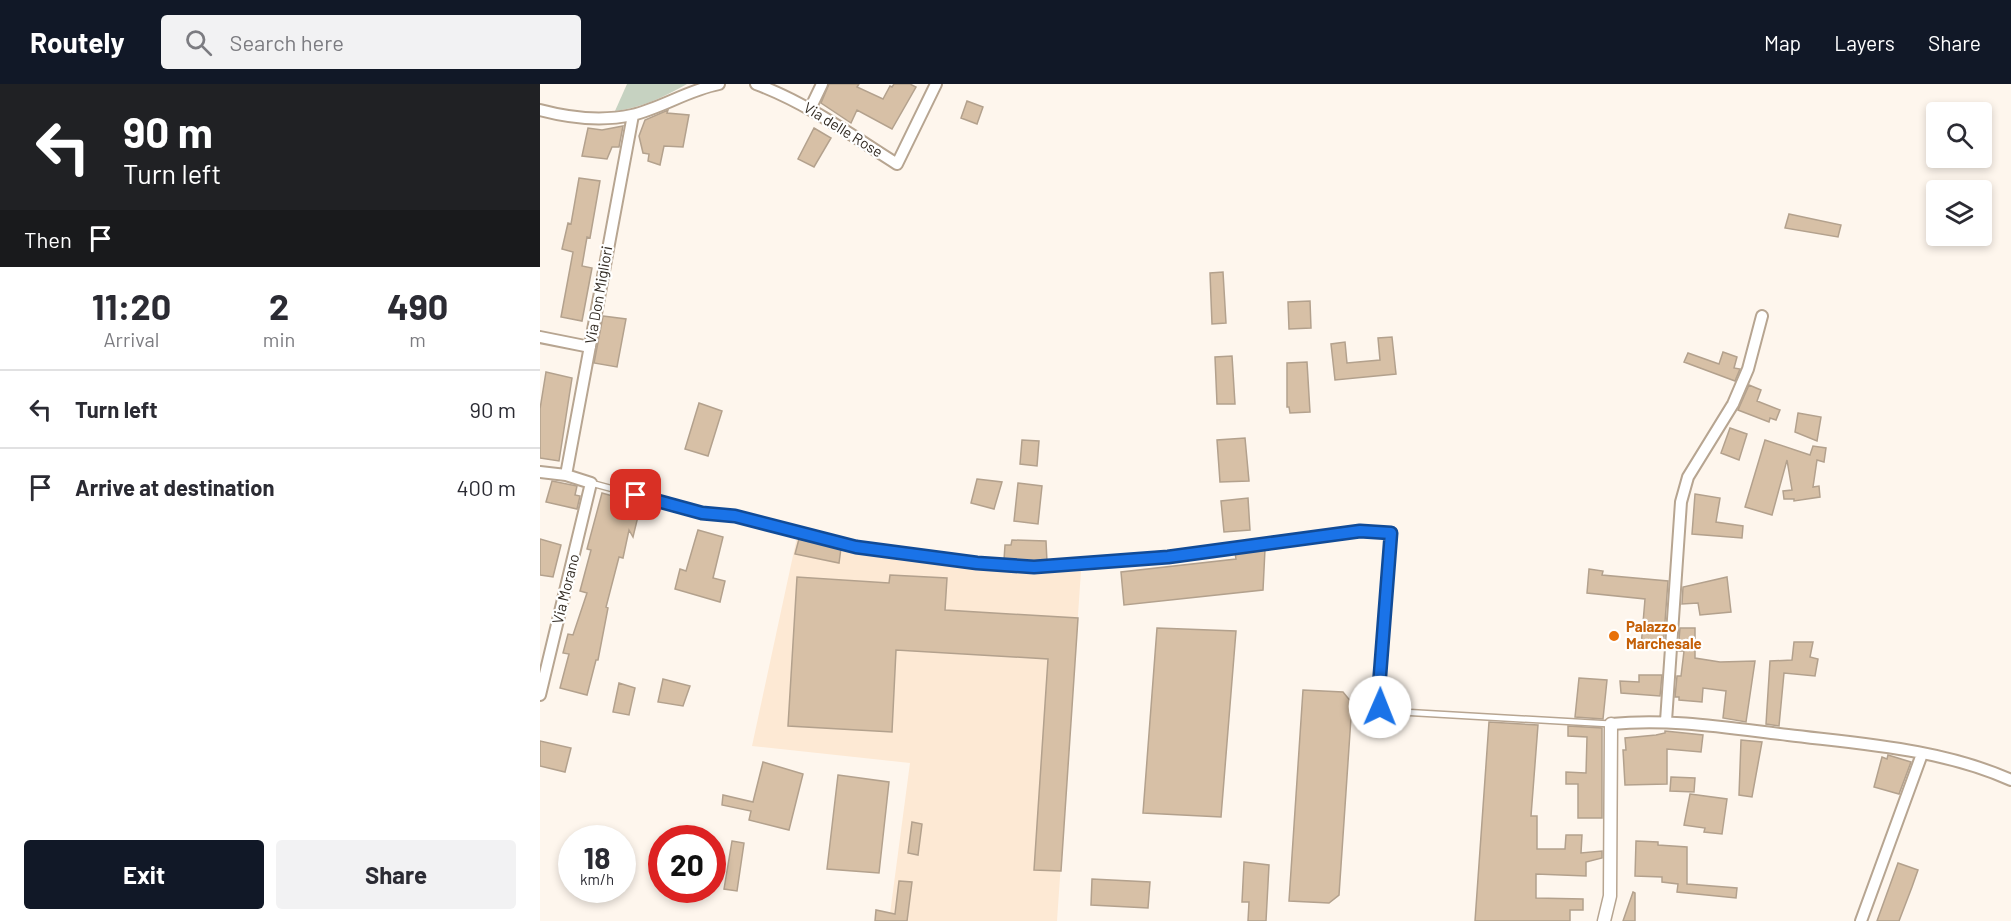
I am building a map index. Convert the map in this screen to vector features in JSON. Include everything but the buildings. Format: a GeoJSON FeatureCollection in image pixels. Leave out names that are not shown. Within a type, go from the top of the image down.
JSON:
{"type":"FeatureCollection","features":[{"type":"Feature","properties":{"kind":"street"},"geometry":{"type":"LineString","coordinates":[[540,110],[582,119],[633,115],[700,86],[719,84]]}},
{"type":"Feature","properties":{"kind":"street","name":"Via delle Rose"},"geometry":{"type":"LineString","coordinates":[[756,84],[781,93],[810,109],[897,164],[936,84]]}},
{"type":"Feature","properties":{"kind":"street"},"geometry":{"type":"LineString","coordinates":[[810,109],[822,84]]}},
{"type":"Feature","properties":{"kind":"street","name":"Via Don Migliori"},"geometry":{"type":"LineString","coordinates":[[566,475],[633,115]]}},
{"type":"Feature","properties":{"kind":"street"},"geometry":{"type":"LineString","coordinates":[[1666,721],[1681,502],[1688,477],[1733,404],[1748,369],[1762,316]]}},
{"type":"Feature","properties":{"kind":"street"},"geometry":{"type":"LineString","coordinates":[[540,337],[590,347]]}},
{"type":"Feature","properties":{"kind":"street"},"geometry":{"type":"LineString","coordinates":[[540,472],[566,475],[591,483]]}},
{"type":"Feature","properties":{"kind":"street","name":"Via Morano"},"geometry":{"type":"LineString","coordinates":[[540,694],[591,483]]}},
{"type":"Feature","properties":{"kind":"street"},"geometry":{"type":"LineString","coordinates":[[1604,921],[1610,896],[1611,724],[1666,721],[1881,746],[1992,771],[2011,780]]}},
{"type":"Feature","properties":{"kind":"street"},"geometry":{"type":"LineString","coordinates":[[1861,921],[1922,754]]}},
{"type":"Feature","properties":{"kind":"lane"},"geometry":{"type":"LineString","coordinates":[[591,483],[702,513],[735,516],[856,547],[977,563],[1034,567],[1168,557],[1360,531],[1391,533],[1378,700],[1384,711],[1611,724]]}},
{"type":"Feature","properties":{"kind":"shaded area"},"geometry":{"type":"Polygon","coordinates":[[[797,537],[845,550],[981,570],[1041,573],[1081,571],[1057,921],[889,921],[910,763],[752,746],[797,537]]]}},
{"type":"Feature","properties":{"kind":"green space"},"geometry":{"type":"Polygon","coordinates":[[[627,84],[687,84],[652,101],[615,111],[627,84]]]}},
{"type":"Feature","properties":{"kind":"place","name":"Palazzo Marchesale"},"geometry":{"type":"Point","coordinates":[1614,636]}},
{"type":"Feature","properties":{"kind":"route"},"geometry":{"type":"LineString","coordinates":[[636,495],[702,513],[735,516],[856,547],[977,563],[1034,567],[1168,557],[1360,531],[1391,533],[1378,700],[1380,707]]}}]}
